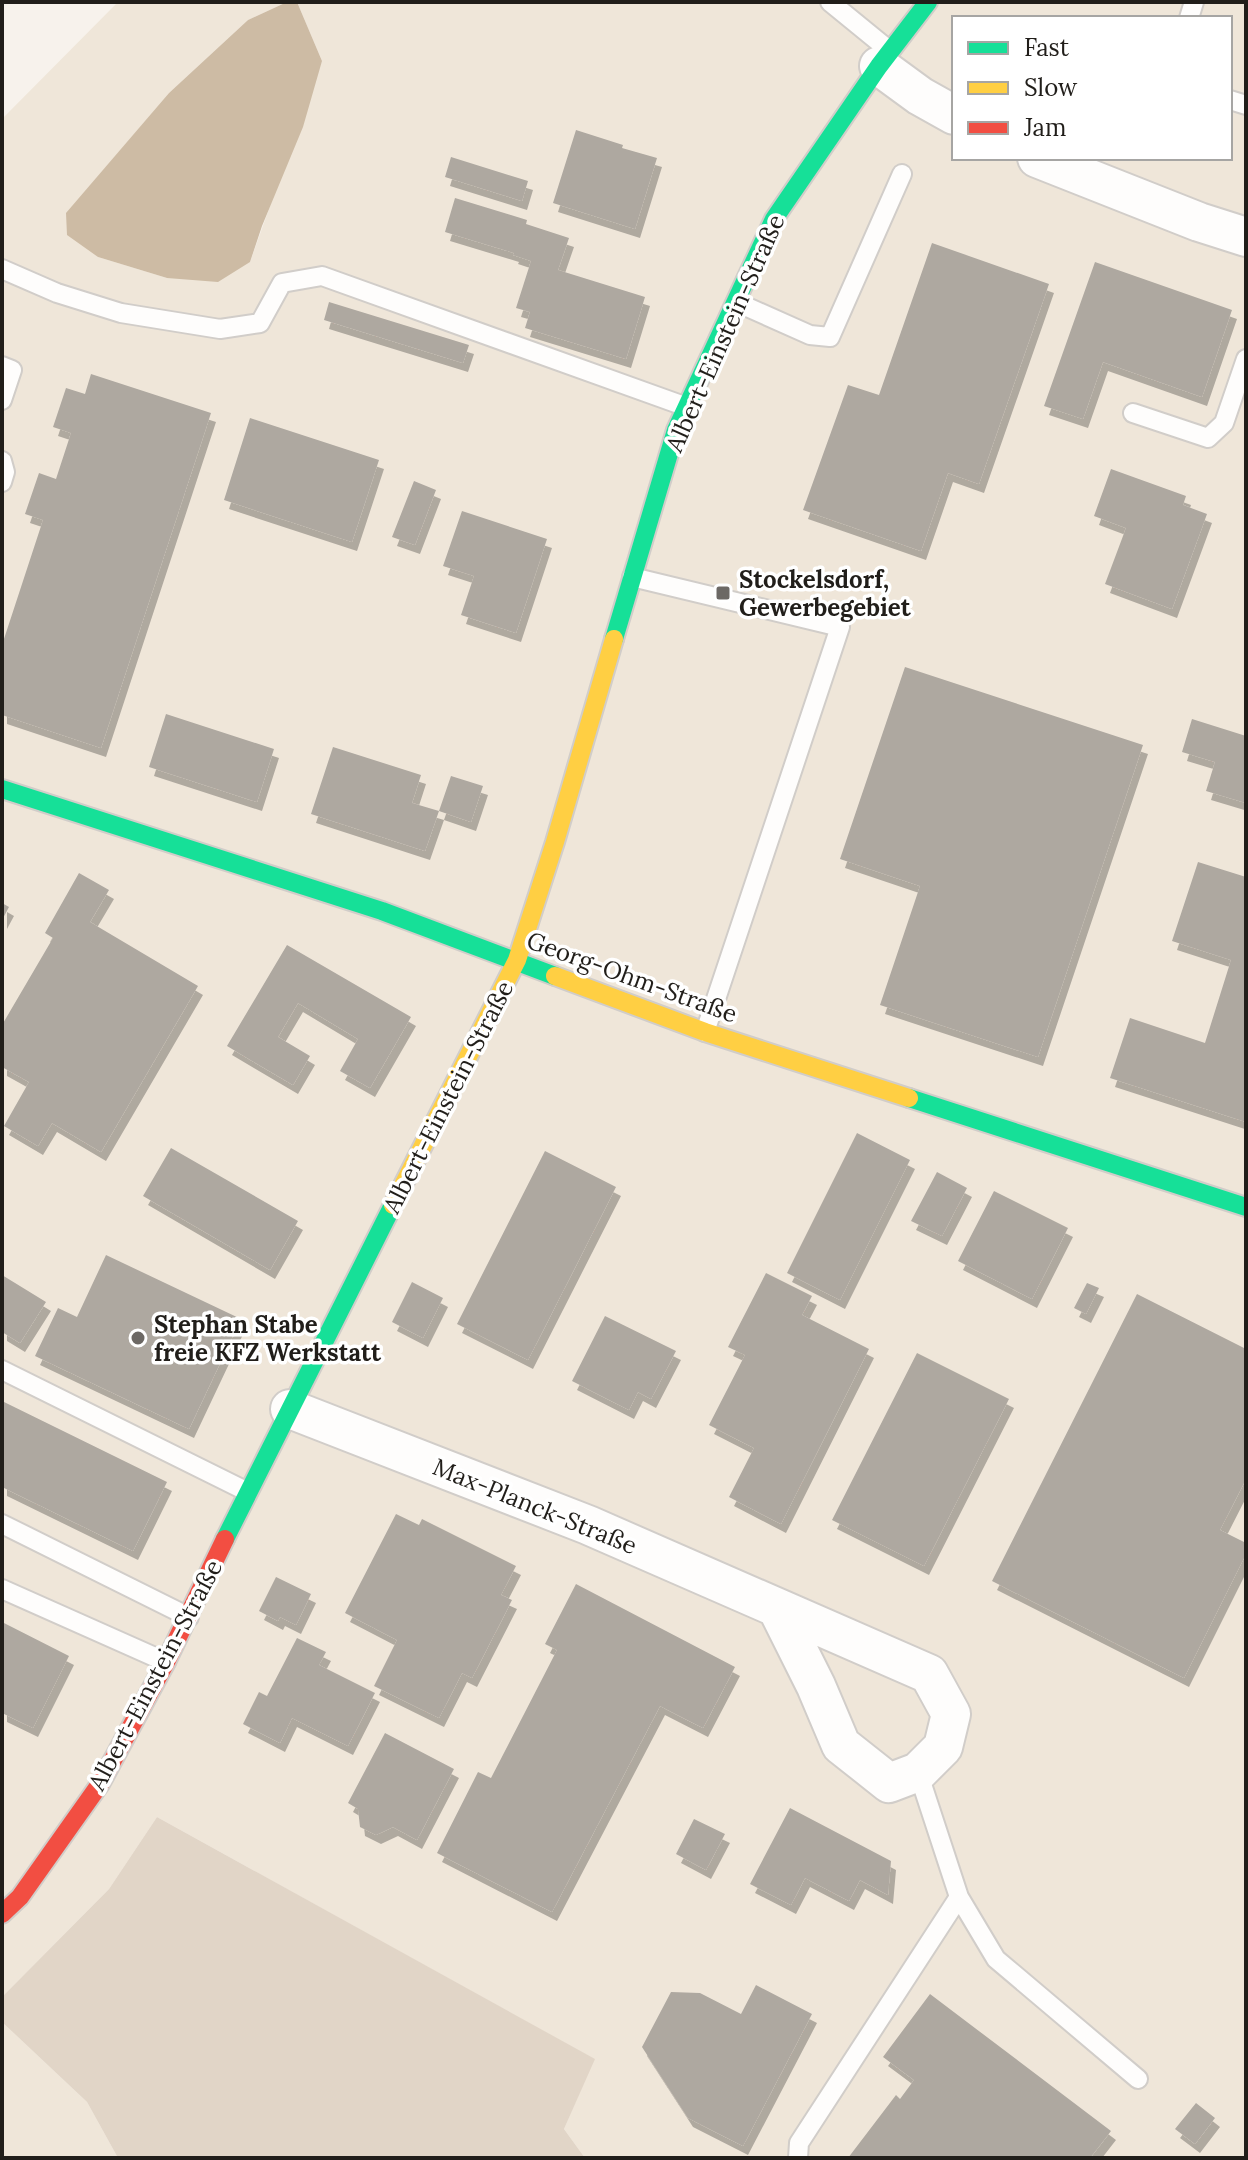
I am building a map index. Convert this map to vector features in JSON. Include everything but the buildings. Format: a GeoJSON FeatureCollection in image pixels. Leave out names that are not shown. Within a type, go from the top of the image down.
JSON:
{"type":"FeatureCollection","features":[{"type":"Feature","properties":{"kind":"street","name":"Albert-Einstein-Straße"},"geometry":{"type":"LineString","coordinates":[[2,1914],[20,1897],[100,1784],[166,1662],[248,1492],[517,960],[676,430],[774,219],[928,2]]}},
{"type":"Feature","properties":{"kind":"street"},"geometry":{"type":"LineString","coordinates":[[885,59],[920,96],[952,114]]}},
{"type":"Feature","properties":{"kind":"street"},"geometry":{"type":"LineString","coordinates":[[1042,160],[1199,222],[1246,237]]}},
{"type":"Feature","properties":{"kind":"street","name":"Georg-Ohm-Straße"},"geometry":{"type":"LineString","coordinates":[[2,789],[382,911],[705,1032],[1246,1207]]}},
{"type":"Feature","properties":{"kind":"street","name":"Max-Planck-Straße"},"geometry":{"type":"LineString","coordinates":[[290,1409],[588,1525],[929,1674],[951,1714],[943,1747],[918,1772]]}},
{"type":"Feature","properties":{"kind":"street"},"geometry":{"type":"LineString","coordinates":[[777,1608],[841,1745],[889,1783],[918,1772]]}},
{"type":"Feature","properties":{"kind":"lane"},"geometry":{"type":"LineString","coordinates":[[830,2],[885,59]]}},
{"type":"Feature","properties":{"kind":"lane"},"geometry":{"type":"LineString","coordinates":[[736,302],[810,335],[830,337],[902,174]]}},
{"type":"Feature","properties":{"kind":"lane"},"geometry":{"type":"LineString","coordinates":[[2,269],[57,293],[121,313],[220,329],[260,323],[282,283],[322,276],[687,407]]}},
{"type":"Feature","properties":{"kind":"lane"},"geometry":{"type":"LineString","coordinates":[[1133,413],[1208,438],[1224,423],[1246,359]]}},
{"type":"Feature","properties":{"kind":"lane"},"geometry":{"type":"LineString","coordinates":[[2,366],[12,370],[2,400]]}},
{"type":"Feature","properties":{"kind":"lane"},"geometry":{"type":"LineString","coordinates":[[2,461],[5,472],[2,482]]}},
{"type":"Feature","properties":{"kind":"lane"},"geometry":{"type":"LineString","coordinates":[[632,577],[840,627],[705,1032]]}},
{"type":"Feature","properties":{"kind":"lane"},"geometry":{"type":"LineString","coordinates":[[2,1370],[248,1492]]}},
{"type":"Feature","properties":{"kind":"lane"},"geometry":{"type":"LineString","coordinates":[[2,1524],[189,1617]]}},
{"type":"Feature","properties":{"kind":"lane"},"geometry":{"type":"LineString","coordinates":[[2,1589],[166,1662]]}},
{"type":"Feature","properties":{"kind":"lane"},"geometry":{"type":"LineString","coordinates":[[918,1772],[959,1897],[996,1959],[1138,2079]]}},
{"type":"Feature","properties":{"kind":"lane"},"geometry":{"type":"LineString","coordinates":[[798,2158],[799,2143],[959,1897]]}},
{"type":"Feature","properties":{"kind":"shaded area"},"geometry":{"type":"Polygon","coordinates":[[[118,2],[287,2],[248,20],[169,93],[66,214],[98,257],[167,278],[250,262],[322,61],[297,2],[1246,2],[1246,2158],[585,2158],[564,2129],[594,2059],[157,1817],[109,1889],[2,1997],[2,119],[118,2]]]}},
{"type":"Feature","properties":{"kind":"shaded area"},"geometry":{"type":"Polygon","coordinates":[[[287,2],[297,2],[322,61],[303,127],[250,262],[218,282],[167,278],[98,257],[67,235],[66,213],[169,93],[248,20],[287,2]]]}},
{"type":"Feature","properties":{"kind":"shaded area"},"geometry":{"type":"Polygon","coordinates":[[[157,1817],[595,2059],[564,2129],[585,2158],[118,2158],[87,2102],[2,2022],[2,1997],[109,1889],[157,1817]]]}},
{"type":"Feature","properties":{"kind":"shaded area"},"geometry":{"type":"Polygon","coordinates":[[[2,2022],[87,2102],[118,2158],[2,2158],[2,2022]]]}},
{"type":"Feature","properties":{"kind":"traffic: fast"},"geometry":{"type":"LineString","coordinates":[[614,639],[676,430],[774,219],[879,66],[928,2]]}},
{"type":"Feature","properties":{"kind":"traffic: fast"},"geometry":{"type":"LineString","coordinates":[[2,789],[382,911],[555,976]]}},
{"type":"Feature","properties":{"kind":"traffic: fast"},"geometry":{"type":"LineString","coordinates":[[909,1098],[1246,1207]]}},
{"type":"Feature","properties":{"kind":"traffic: fast"},"geometry":{"type":"LineString","coordinates":[[225,1539],[393,1205]]}},
{"type":"Feature","properties":{"kind":"traffic: slow"},"geometry":{"type":"LineString","coordinates":[[393,1205],[517,960],[614,639]]}},
{"type":"Feature","properties":{"kind":"traffic: slow"},"geometry":{"type":"LineString","coordinates":[[555,976],[705,1032],[909,1098]]}},
{"type":"Feature","properties":{"kind":"traffic: jam"},"geometry":{"type":"LineString","coordinates":[[2,1914],[20,1897],[100,1784],[166,1662],[225,1539]]}},
{"type":"Feature","properties":{"kind":"place","name":"Stockelsdorf, Gewerbegebiet"},"geometry":{"type":"Point","coordinates":[723,593]}},
{"type":"Feature","properties":{"kind":"place","name":"Stephan Stabe freie KFZ Werkstatt"},"geometry":{"type":"Point","coordinates":[138,1338]}}]}
